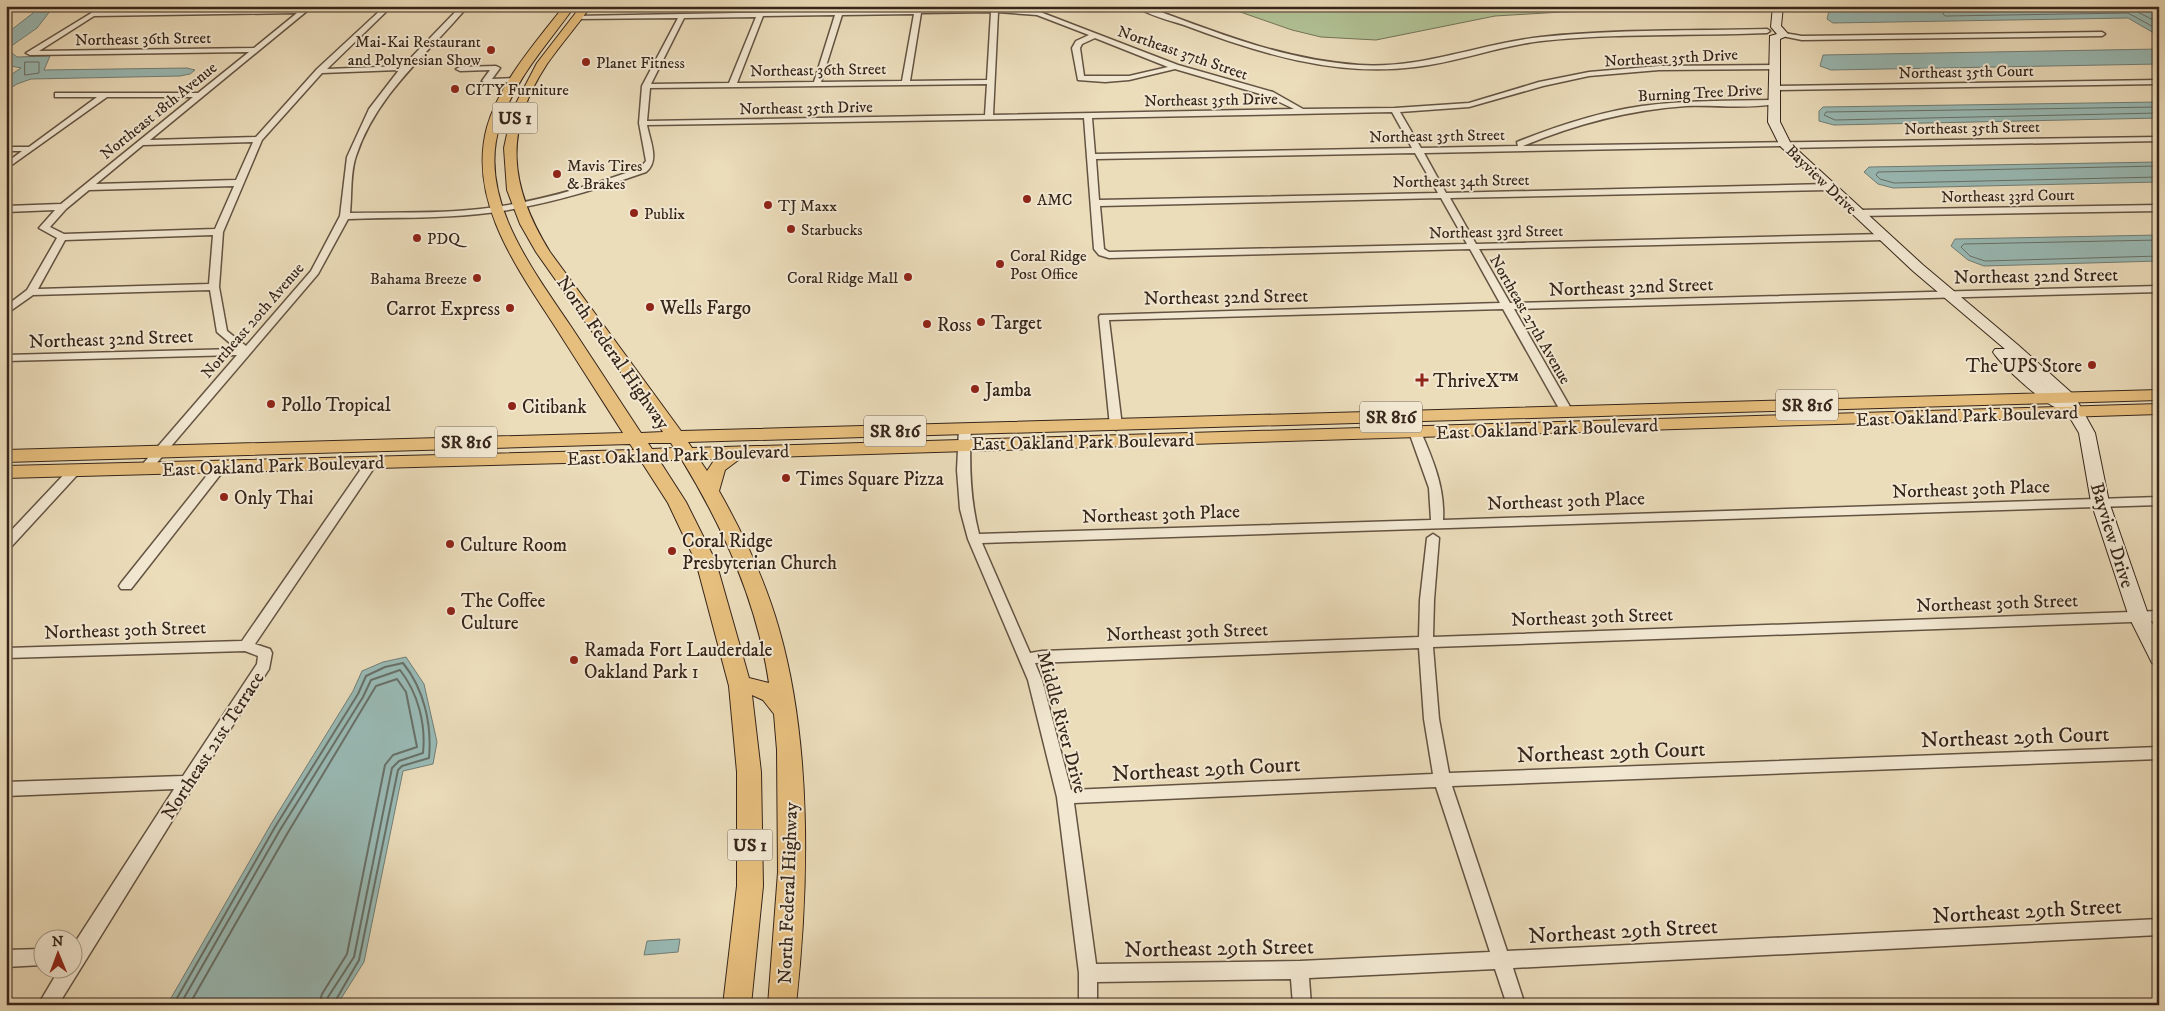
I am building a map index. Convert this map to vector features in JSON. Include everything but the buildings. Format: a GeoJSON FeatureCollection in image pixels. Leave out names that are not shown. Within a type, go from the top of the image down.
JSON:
{"type":"FeatureCollection","features":[{"type":"Feature","properties":{"kind":"main road","name":"North Federal Highway"},"geometry":{"type":"LineString","coordinates":[[586,6],[540,67],[516,114],[511,139],[512,174],[518,206],[539,246],[710,490],[732,531],[758,592],[777,665],[784,712],[792,837],[788,935],[782,1005]]}},
{"type":"Feature","properties":{"kind":"main road","name":"North Federal Highway"},"geometry":{"type":"LineString","coordinates":[[568,9],[514,80],[499,110],[488,152],[489,179],[496,210],[511,244],[634,438],[648,455],[678,502],[706,562],[731,647],[740,686],[749,772],[751,822],[746,937],[737,1005]]}},
{"type":"Feature","properties":{"kind":"main road"},"geometry":{"type":"LineString","coordinates":[[568,9],[577,18]]}},
{"type":"Feature","properties":{"kind":"main road"},"geometry":{"type":"LineString","coordinates":[[558,21],[564,22],[570,28]]}},
{"type":"Feature","properties":{"kind":"main road"},"geometry":{"type":"LineString","coordinates":[[514,80],[517,87],[527,90]]}},
{"type":"Feature","properties":{"kind":"main road"},"geometry":{"type":"LineString","coordinates":[[548,303],[566,310],[585,310]]}},
{"type":"Feature","properties":{"kind":"main road"},"geometry":{"type":"LineString","coordinates":[[557,318],[581,322],[593,338],[607,341]]}},
{"type":"Feature","properties":{"kind":"main road","name":"East Oakland Park Boulevard"},"geometry":{"type":"LineString","coordinates":[[6,456],[634,438],[965,437],[1096,441],[1415,432],[1548,428],[1571,420],[1575,422],[1585,412],[2049,398],[2071,405],[2159,395]]}},
{"type":"Feature","properties":{"kind":"main road","name":"East Oakland Park Boulevard"},"geometry":{"type":"LineString","coordinates":[[6,472],[739,452],[1150,425],[1571,420],[2071,405],[2159,409]]}},
{"type":"Feature","properties":{"kind":"main road"},"geometry":{"type":"LineString","coordinates":[[1132,440],[1132,435],[1137,430],[1150,425]]}},
{"type":"Feature","properties":{"kind":"main road"},"geometry":{"type":"LineString","coordinates":[[1096,441],[1115,432],[1116,426]]}},
{"type":"Feature","properties":{"kind":"main road"},"geometry":{"type":"LineString","coordinates":[[380,462],[410,453],[420,444]]}},
{"type":"Feature","properties":{"kind":"main road"},"geometry":{"type":"LineString","coordinates":[[710,490],[715,469],[727,458],[739,452]]}},
{"type":"Feature","properties":{"kind":"main road"},"geometry":{"type":"LineString","coordinates":[[740,686],[756,686],[769,691],[784,712]]}},
{"type":"Feature","properties":{"kind":"street"},"geometry":{"type":"LineString","coordinates":[[247,352],[222,332],[214,286],[218,232],[238,183],[258,139],[320,70],[389,6]]}},
{"type":"Feature","properties":{"kind":"street","name":"Northeast 20th Avenue"},"geometry":{"type":"LineString","coordinates":[[145,469],[315,272],[345,216],[351,157],[373,109],[405,68],[465,6]]}},
{"type":"Feature","properties":{"kind":"street"},"geometry":{"type":"LineString","coordinates":[[1138,6],[1276,55],[1318,63],[1359,67],[1433,62],[1489,47],[1540,39],[1651,33],[1746,32],[1774,33],[1812,38],[2102,34]]}},
{"type":"Feature","properties":{"kind":"street","name":"Bayview Drive"},"geometry":{"type":"LineString","coordinates":[[1778,6],[1774,33],[1775,67],[1772,102],[1774,122],[1785,144],[1828,187],[1918,268],[2049,398]]}},
{"type":"Feature","properties":{"kind":"street"},"geometry":{"type":"LineString","coordinates":[[989,117],[995,8]]}},
{"type":"Feature","properties":{"kind":"street","name":"Northeast 37th Street"},"geometry":{"type":"LineString","coordinates":[[577,18],[838,14],[995,8],[1038,13],[1175,67],[1270,94],[1302,110]]}},
{"type":"Feature","properties":{"kind":"street","name":"Northeast 36th Street"},"geometry":{"type":"LineString","coordinates":[[256,50],[30,53],[92,14],[307,9]]}},
{"type":"Feature","properties":{"kind":"street","name":"Northeast 18th Avenue"},"geometry":{"type":"LineString","coordinates":[[62,236],[44,228],[63,207],[307,9]]}},
{"type":"Feature","properties":{"kind":"street"},"geometry":{"type":"LineString","coordinates":[[906,82],[918,12]]}},
{"type":"Feature","properties":{"kind":"street"},"geometry":{"type":"LineString","coordinates":[[818,83],[838,14]]}},
{"type":"Feature","properties":{"kind":"street"},"geometry":{"type":"LineString","coordinates":[[733,83],[760,15]]}},
{"type":"Feature","properties":{"kind":"street"},"geometry":{"type":"LineString","coordinates":[[345,216],[447,214],[496,210],[518,206],[614,180],[643,170],[649,163],[643,123],[646,86],[682,16]]}},
{"type":"Feature","properties":{"kind":"street"},"geometry":{"type":"LineString","coordinates":[[1093,36],[1079,43],[1076,48],[1081,78],[1104,81],[1149,76],[1175,67]]}},
{"type":"Feature","properties":{"kind":"street","name":"Northeast 35th Drive"},"geometry":{"type":"LineString","coordinates":[[643,123],[1088,116],[1302,110],[1395,110],[1469,105],[1542,84],[1589,74],[1659,68],[1775,67]]}},
{"type":"Feature","properties":{"kind":"street"},"geometry":{"type":"LineString","coordinates":[[320,70],[405,68]]}},
{"type":"Feature","properties":{"kind":"street"},"geometry":{"type":"LineString","coordinates":[[460,69],[496,68],[486,81],[514,80]]}},
{"type":"Feature","properties":{"kind":"street","name":"Northeast 36th Street"},"geometry":{"type":"LineString","coordinates":[[646,86],[733,83],[991,82]]}},
{"type":"Feature","properties":{"kind":"street","name":"Northeast 35th Court"},"geometry":{"type":"LineString","coordinates":[[1774,88],[2159,82]]}},
{"type":"Feature","properties":{"kind":"street"},"geometry":{"type":"LineString","coordinates":[[58,95],[201,95]]}},
{"type":"Feature","properties":{"kind":"street"},"geometry":{"type":"LineString","coordinates":[[6,167],[104,96]]}},
{"type":"Feature","properties":{"kind":"street","name":"Burning Tree Drive"},"geometry":{"type":"LineString","coordinates":[[1517,148],[1521,144],[1578,123],[1628,110],[1692,104],[1772,102]]}},
{"type":"Feature","properties":{"kind":"street","name":"Northeast 27th Avenue"},"geometry":{"type":"LineString","coordinates":[[1395,110],[1571,420]]}},
{"type":"Feature","properties":{"kind":"street"},"geometry":{"type":"LineString","coordinates":[[1088,116],[1095,203]]}},
{"type":"Feature","properties":{"kind":"street"},"geometry":{"type":"LineString","coordinates":[[141,143],[258,139]]}},
{"type":"Feature","properties":{"kind":"street","name":"Northeast 35th Street"},"geometry":{"type":"LineString","coordinates":[[1090,157],[1517,148],[2159,139]]}},
{"type":"Feature","properties":{"kind":"street"},"geometry":{"type":"LineString","coordinates":[[6,149],[31,149]]}},
{"type":"Feature","properties":{"kind":"street"},"geometry":{"type":"LineString","coordinates":[[87,187],[238,183]]}},
{"type":"Feature","properties":{"kind":"street","name":"Northeast 34th Street"},"geometry":{"type":"LineString","coordinates":[[1095,203],[1828,187]]}},
{"type":"Feature","properties":{"kind":"street","name":"Northeast 33rd Street"},"geometry":{"type":"LineString","coordinates":[[1095,203],[1099,249],[1109,255],[1884,237]]}},
{"type":"Feature","properties":{"kind":"street"},"geometry":{"type":"LineString","coordinates":[[6,209],[63,207]]}},
{"type":"Feature","properties":{"kind":"street","name":"Northeast 33rd Court"},"geometry":{"type":"LineString","coordinates":[[1858,213],[2159,208]]}},
{"type":"Feature","properties":{"kind":"street"},"geometry":{"type":"LineString","coordinates":[[6,312],[31,292],[62,236],[218,232]]}},
{"type":"Feature","properties":{"kind":"street"},"geometry":{"type":"LineString","coordinates":[[31,292],[214,286]]}},
{"type":"Feature","properties":{"kind":"street","name":"Northeast 32nd Street"},"geometry":{"type":"LineString","coordinates":[[1116,426],[1104,317],[2159,290]]}},
{"type":"Feature","properties":{"kind":"street","name":"Bayview Drive"},"geometry":{"type":"LineString","coordinates":[[1945,295],[2071,405],[2087,433],[2100,502],[2139,617],[2159,658]]}},
{"type":"Feature","properties":{"kind":"street","name":"Northeast 32nd Street"},"geometry":{"type":"LineString","coordinates":[[6,358],[247,352]]}},
{"type":"Feature","properties":{"kind":"street"},"geometry":{"type":"LineString","coordinates":[[1415,432],[1434,483],[1439,508],[1427,578],[1425,642],[1430,709],[1442,780],[1516,1005]]}},
{"type":"Feature","properties":{"kind":"street","name":"Middle River Drive"},"geometry":{"type":"LineString","coordinates":[[965,437],[963,470],[966,509],[974,539],[1035,680],[1065,797],[1088,973],[1088,1005]]}},
{"type":"Feature","properties":{"kind":"street","name":"Northeast 21st Terrace"},"geometry":{"type":"LineString","coordinates":[[82,947],[264,665],[265,653],[246,646],[380,462]]}},
{"type":"Feature","properties":{"kind":"street"},"geometry":{"type":"LineString","coordinates":[[126,586],[220,467]]}},
{"type":"Feature","properties":{"kind":"street"},"geometry":{"type":"LineString","coordinates":[[6,544],[75,470]]}},
{"type":"Feature","properties":{"kind":"street","name":"Northeast 30th Place"},"geometry":{"type":"LineString","coordinates":[[974,539],[1435,530],[2159,500]]}},
{"type":"Feature","properties":{"kind":"street","name":"Northeast 30th Street"},"geometry":{"type":"LineString","coordinates":[[1027,659],[1042,656],[2159,616]]}},
{"type":"Feature","properties":{"kind":"street","name":"Northeast 30th Street"},"geometry":{"type":"LineString","coordinates":[[6,653],[246,646]]}},
{"type":"Feature","properties":{"kind":"street","name":"Northeast 29th Court"},"geometry":{"type":"LineString","coordinates":[[1065,797],[1442,780],[2159,753]]}},
{"type":"Feature","properties":{"kind":"street"},"geometry":{"type":"LineString","coordinates":[[6,789],[187,782]]}},
{"type":"Feature","properties":{"kind":"street","name":"Northeast 29th Street"},"geometry":{"type":"LineString","coordinates":[[1088,973],[1300,970],[2159,927]]}},
{"type":"Feature","properties":{"kind":"street"},"geometry":{"type":"LineString","coordinates":[[6,959],[32,958]]}},
{"type":"Feature","properties":{"kind":"street"},"geometry":{"type":"LineString","coordinates":[[1300,970],[1302,1005]]}},
{"type":"Feature","properties":{"kind":"street","name":"Northeast 21st Terrace"},"geometry":{"type":"LineString","coordinates":[[47,1005],[63,978]]}},
{"type":"Feature","properties":{"kind":"green space"},"geometry":{"type":"Polygon","coordinates":[[[1223,6],[1770,6],[1562,12],[1495,16],[1376,40],[1321,37],[1292,30],[1223,6]]]}},
{"type":"Feature","properties":{"kind":"water"},"geometry":{"type":"Polygon","coordinates":[[[34,6],[54,6],[37,28],[7,49],[17,57],[50,56],[44,70],[187,68],[195,70],[190,74],[180,76],[31,79],[17,84],[6,91],[6,78],[21,68],[6,65],[6,34],[33,13],[34,6]]]}},
{"type":"Feature","properties":{"kind":"water"},"geometry":{"type":"Polygon","coordinates":[[[2159,6],[2159,36],[2128,18],[1833,23],[1827,19],[1829,11],[2159,6]]]}},
{"type":"Feature","properties":{"kind":"water"},"geometry":{"type":"Polygon","coordinates":[[[2159,49],[2159,64],[1831,70],[1820,66],[1823,55],[2159,49]]]}},
{"type":"Feature","properties":{"kind":"water"},"geometry":{"type":"Polygon","coordinates":[[[2159,102],[2159,118],[1834,125],[1819,121],[1819,111],[1823,107],[2159,102]]]}},
{"type":"Feature","properties":{"kind":"water"},"geometry":{"type":"Polygon","coordinates":[[[2159,162],[2159,182],[1893,188],[1878,184],[1864,172],[1869,167],[2159,162]]]}},
{"type":"Feature","properties":{"kind":"water"},"geometry":{"type":"Polygon","coordinates":[[[2159,235],[2159,261],[1984,266],[1968,260],[1951,246],[1955,239],[2159,235]]]}},
{"type":"Feature","properties":{"kind":"water"},"geometry":{"type":"Polygon","coordinates":[[[406,657],[424,684],[437,742],[433,764],[403,771],[364,962],[337,1005],[167,1005],[271,824],[353,691],[362,671],[383,662],[406,657]]]}},
{"type":"Feature","properties":{"kind":"water"},"geometry":{"type":"Polygon","coordinates":[[[680,939],[678,952],[644,955],[647,941],[680,939]]]}},
{"type":"Feature","properties":{"kind":"place","name":"Mai-Kai Restaurant and Polynesian Show"},"geometry":{"type":"Point","coordinates":[491,50]}},
{"type":"Feature","properties":{"kind":"place","name":"Planet Fitness"},"geometry":{"type":"Point","coordinates":[586,62]}},
{"type":"Feature","properties":{"kind":"place","name":"CITY Furniture"},"geometry":{"type":"Point","coordinates":[455,89]}},
{"type":"Feature","properties":{"kind":"place","name":"Mavis Tires & Brakes"},"geometry":{"type":"Point","coordinates":[557,174]}},
{"type":"Feature","properties":{"kind":"place","name":"AMC"},"geometry":{"type":"Point","coordinates":[1027,199]}},
{"type":"Feature","properties":{"kind":"place","name":"TJ Maxx"},"geometry":{"type":"Point","coordinates":[768,205]}},
{"type":"Feature","properties":{"kind":"place","name":"Publix"},"geometry":{"type":"Point","coordinates":[634,213]}},
{"type":"Feature","properties":{"kind":"place","name":"Starbucks"},"geometry":{"type":"Point","coordinates":[791,229]}},
{"type":"Feature","properties":{"kind":"place","name":"PDQ"},"geometry":{"type":"Point","coordinates":[417,238]}},
{"type":"Feature","properties":{"kind":"place","name":"Coral Ridge Post Office"},"geometry":{"type":"Point","coordinates":[1000,264]}},
{"type":"Feature","properties":{"kind":"place","name":"Coral Ridge Mall"},"geometry":{"type":"Point","coordinates":[908,277]}},
{"type":"Feature","properties":{"kind":"place","name":"Bahama Breeze"},"geometry":{"type":"Point","coordinates":[477,278]}},
{"type":"Feature","properties":{"kind":"place","name":"Wells Fargo"},"geometry":{"type":"Point","coordinates":[650,307]}},
{"type":"Feature","properties":{"kind":"place","name":"Carrot Express"},"geometry":{"type":"Point","coordinates":[510,308]}},
{"type":"Feature","properties":{"kind":"place","name":"Target"},"geometry":{"type":"Point","coordinates":[981,322]}},
{"type":"Feature","properties":{"kind":"place","name":"Ross"},"geometry":{"type":"Point","coordinates":[927,324]}},
{"type":"Feature","properties":{"kind":"place","name":"The UPS Store"},"geometry":{"type":"Point","coordinates":[2092,365]}},
{"type":"Feature","properties":{"kind":"place","name":"ThriveX™"},"geometry":{"type":"Point","coordinates":[1422,380]}},
{"type":"Feature","properties":{"kind":"place","name":"Jamba"},"geometry":{"type":"Point","coordinates":[975,389]}},
{"type":"Feature","properties":{"kind":"place","name":"Pollo Tropical"},"geometry":{"type":"Point","coordinates":[271,404]}},
{"type":"Feature","properties":{"kind":"place","name":"Citibank"},"geometry":{"type":"Point","coordinates":[512,406]}},
{"type":"Feature","properties":{"kind":"place","name":"Times Square Pizza"},"geometry":{"type":"Point","coordinates":[786,478]}},
{"type":"Feature","properties":{"kind":"place","name":"Only Thai"},"geometry":{"type":"Point","coordinates":[224,497]}},
{"type":"Feature","properties":{"kind":"place","name":"Culture Room"},"geometry":{"type":"Point","coordinates":[450,544]}},
{"type":"Feature","properties":{"kind":"place","name":"Coral Ridge Presbyterian Church"},"geometry":{"type":"Point","coordinates":[672,551]}},
{"type":"Feature","properties":{"kind":"place","name":"The Coffee Culture"},"geometry":{"type":"Point","coordinates":[451,611]}},
{"type":"Feature","properties":{"kind":"place","name":"Ramada Fort Lauderdale Oakland Park 1"},"geometry":{"type":"Point","coordinates":[574,660]}}]}
